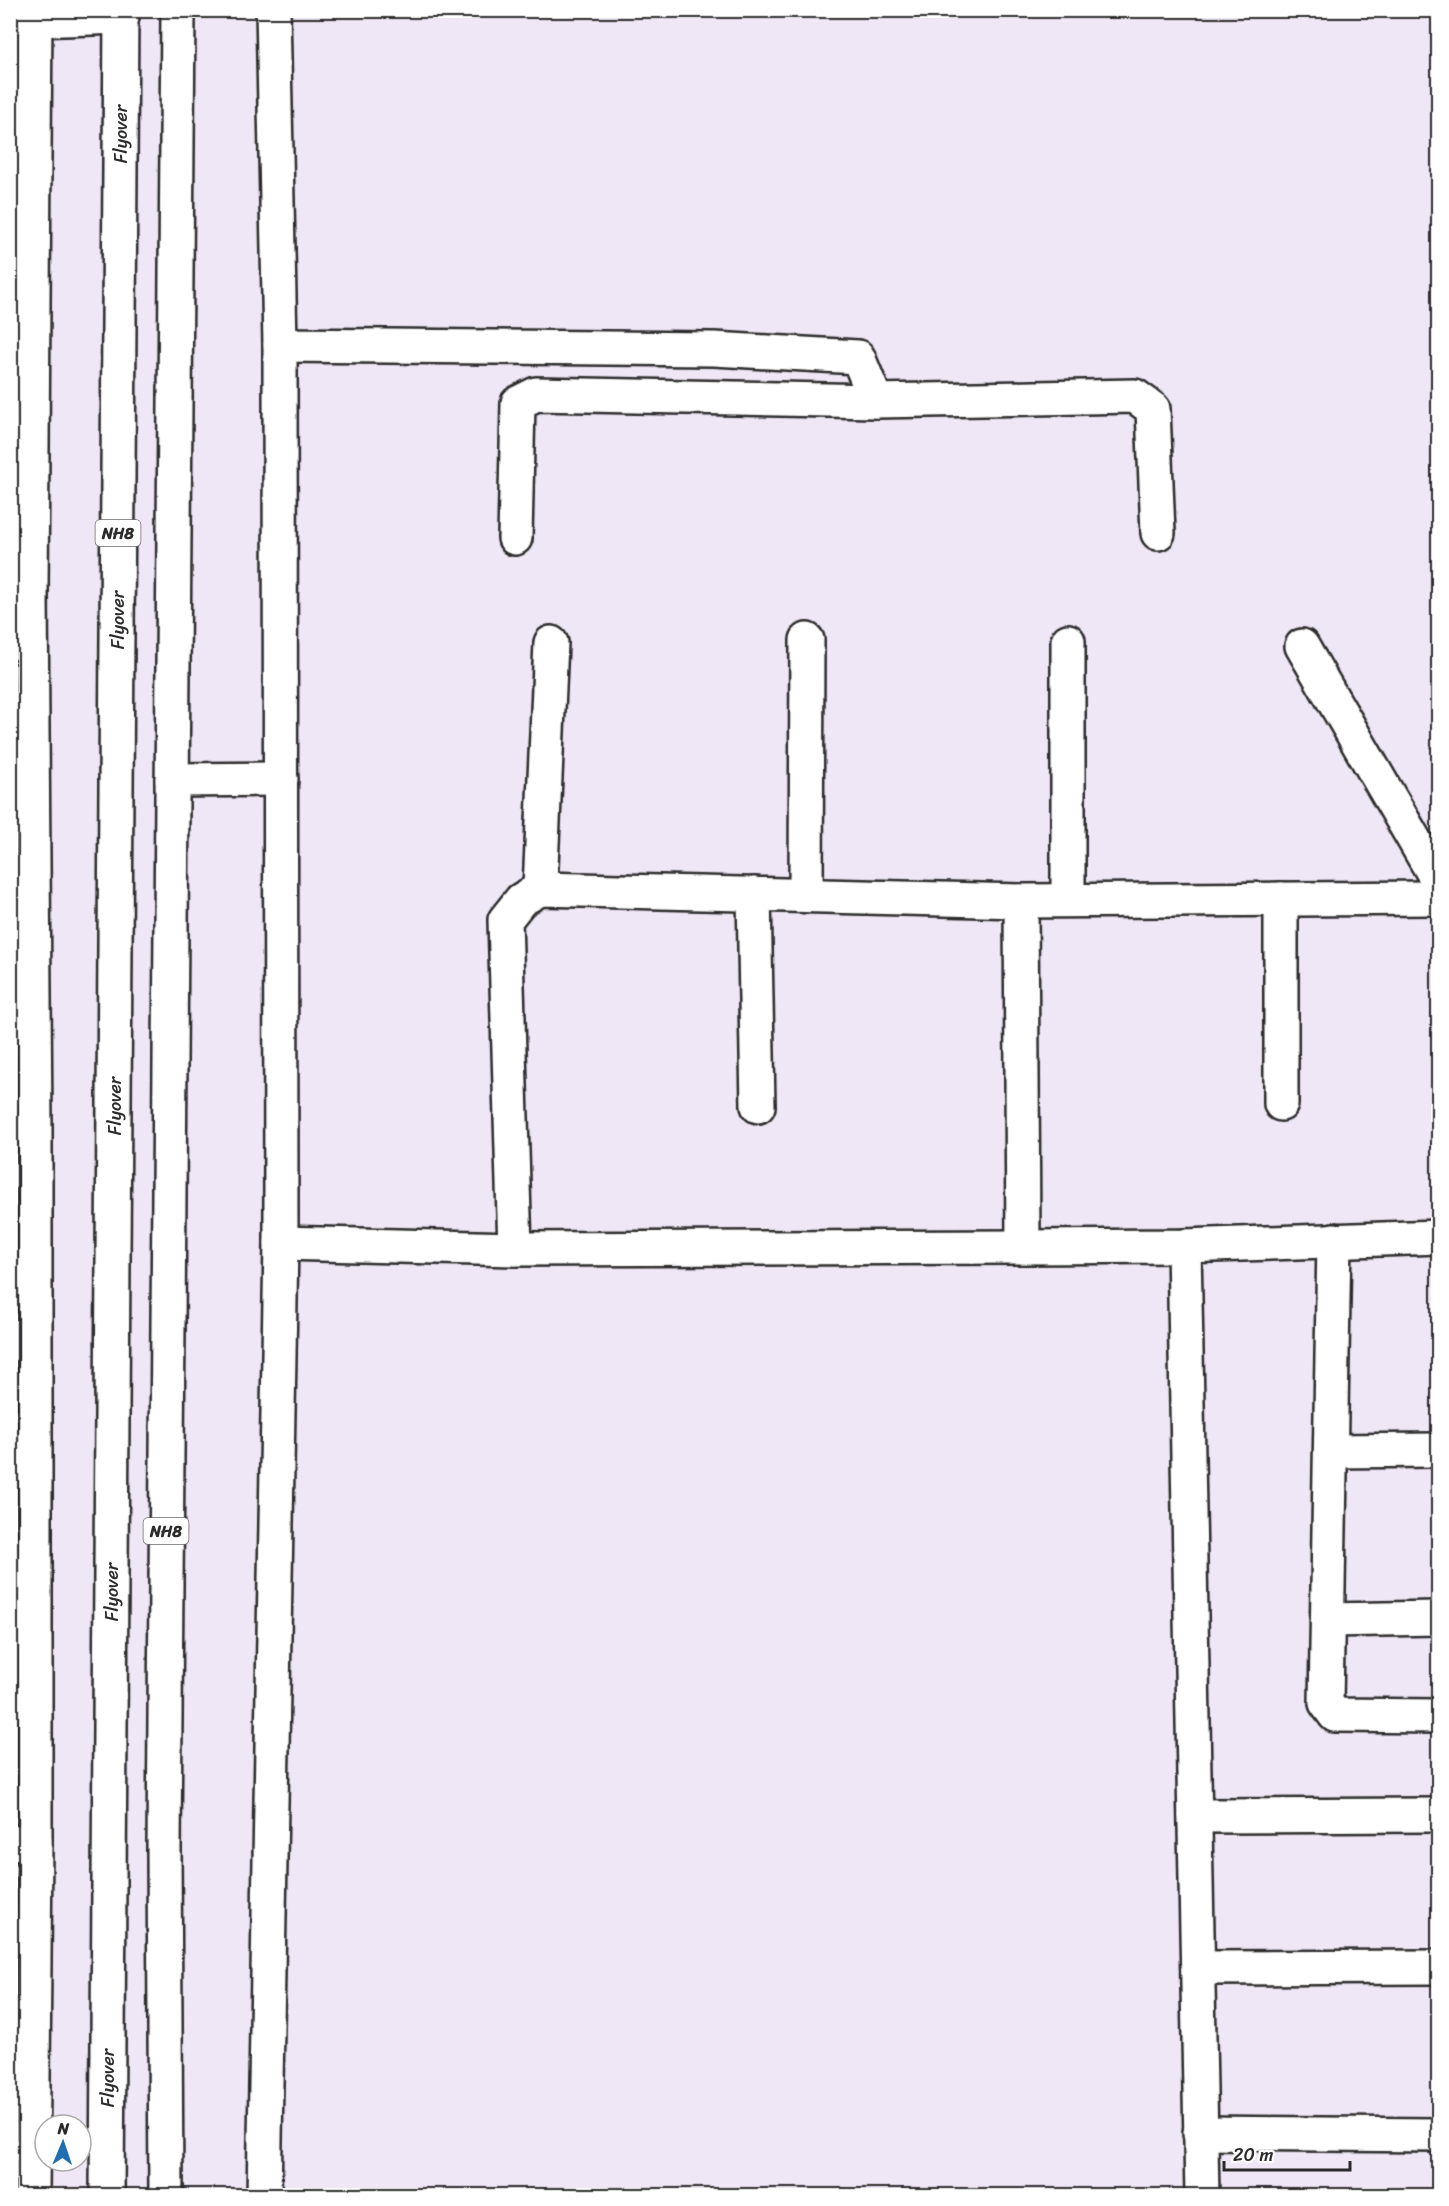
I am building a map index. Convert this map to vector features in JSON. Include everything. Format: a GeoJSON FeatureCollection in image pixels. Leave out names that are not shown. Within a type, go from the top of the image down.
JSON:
{"type":"FeatureCollection","features":[{"type":"Feature","properties":{"kind":"street","name":"NH8"},"geometry":{"type":"LineString","coordinates":[[166,2196],[164,1837],[178,10]]}},
{"type":"Feature","properties":{"kind":"street"},"geometry":{"type":"LineString","coordinates":[[264,2196],[281,1243],[280,345],[273,10]]}},
{"type":"Feature","properties":{"kind":"street"},"geometry":{"type":"LineString","coordinates":[[32,2196],[23,1842],[35,1118],[31,594],[35,15],[122,14]]}},
{"type":"Feature","properties":{"kind":"street","name":"Flyover"},"geometry":{"type":"LineString","coordinates":[[107,2196],[122,14]]}},
{"type":"Feature","properties":{"kind":"street"},"geometry":{"type":"LineString","coordinates":[[280,345],[714,350],[858,357],[876,401]]}},
{"type":"Feature","properties":{"kind":"street"},"geometry":{"type":"LineString","coordinates":[[636,349],[638,396]]}},
{"type":"Feature","properties":{"kind":"street"},"geometry":{"type":"LineString","coordinates":[[515,538],[518,402],[536,394],[876,401],[1135,396],[1153,409],[1158,533]]}},
{"type":"Feature","properties":{"kind":"street"},"geometry":{"type":"LineString","coordinates":[[806,895],[807,640]]}},
{"type":"Feature","properties":{"kind":"street"},"geometry":{"type":"LineString","coordinates":[[1068,641],[1068,900]]}},
{"type":"Feature","properties":{"kind":"street"},"geometry":{"type":"LineString","coordinates":[[540,890],[551,643]]}},
{"type":"Feature","properties":{"kind":"street"},"geometry":{"type":"LineString","coordinates":[[1302,646],[1438,881]]}},
{"type":"Feature","properties":{"kind":"street"},"geometry":{"type":"LineString","coordinates":[[172,780],[281,779]]}},
{"type":"Feature","properties":{"kind":"street"},"geometry":{"type":"LineString","coordinates":[[515,1249],[506,920],[521,900],[540,890],[1021,901],[1438,898]]}},
{"type":"Feature","properties":{"kind":"street"},"geometry":{"type":"LineString","coordinates":[[754,894],[758,1106]]}},
{"type":"Feature","properties":{"kind":"street"},"geometry":{"type":"LineString","coordinates":[[1281,899],[1281,1104]]}},
{"type":"Feature","properties":{"kind":"street"},"geometry":{"type":"LineString","coordinates":[[1021,901],[1023,1247]]}},
{"type":"Feature","properties":{"kind":"street"},"geometry":{"type":"LineString","coordinates":[[281,1243],[515,1249],[1023,1247],[1184,1246],[1438,1237]]}},
{"type":"Feature","properties":{"kind":"street"},"geometry":{"type":"LineString","coordinates":[[1334,1240],[1326,1703],[1335,1715],[1438,1716]]}},
{"type":"Feature","properties":{"kind":"street"},"geometry":{"type":"LineString","coordinates":[[1184,1246],[1202,2196]]}},
{"type":"Feature","properties":{"kind":"street"},"geometry":{"type":"LineString","coordinates":[[1331,1451],[1438,1450]]}},
{"type":"Feature","properties":{"kind":"street"},"geometry":{"type":"LineString","coordinates":[[1328,1620],[1438,1618]]}},
{"type":"Feature","properties":{"kind":"street"},"geometry":{"type":"LineString","coordinates":[[1195,1816],[1438,1815]]}},
{"type":"Feature","properties":{"kind":"street"},"geometry":{"type":"LineString","coordinates":[[1198,1968],[1438,1967]]}},
{"type":"Feature","properties":{"kind":"street"},"geometry":{"type":"LineString","coordinates":[[1200,2133],[1438,2135]]}}]}
